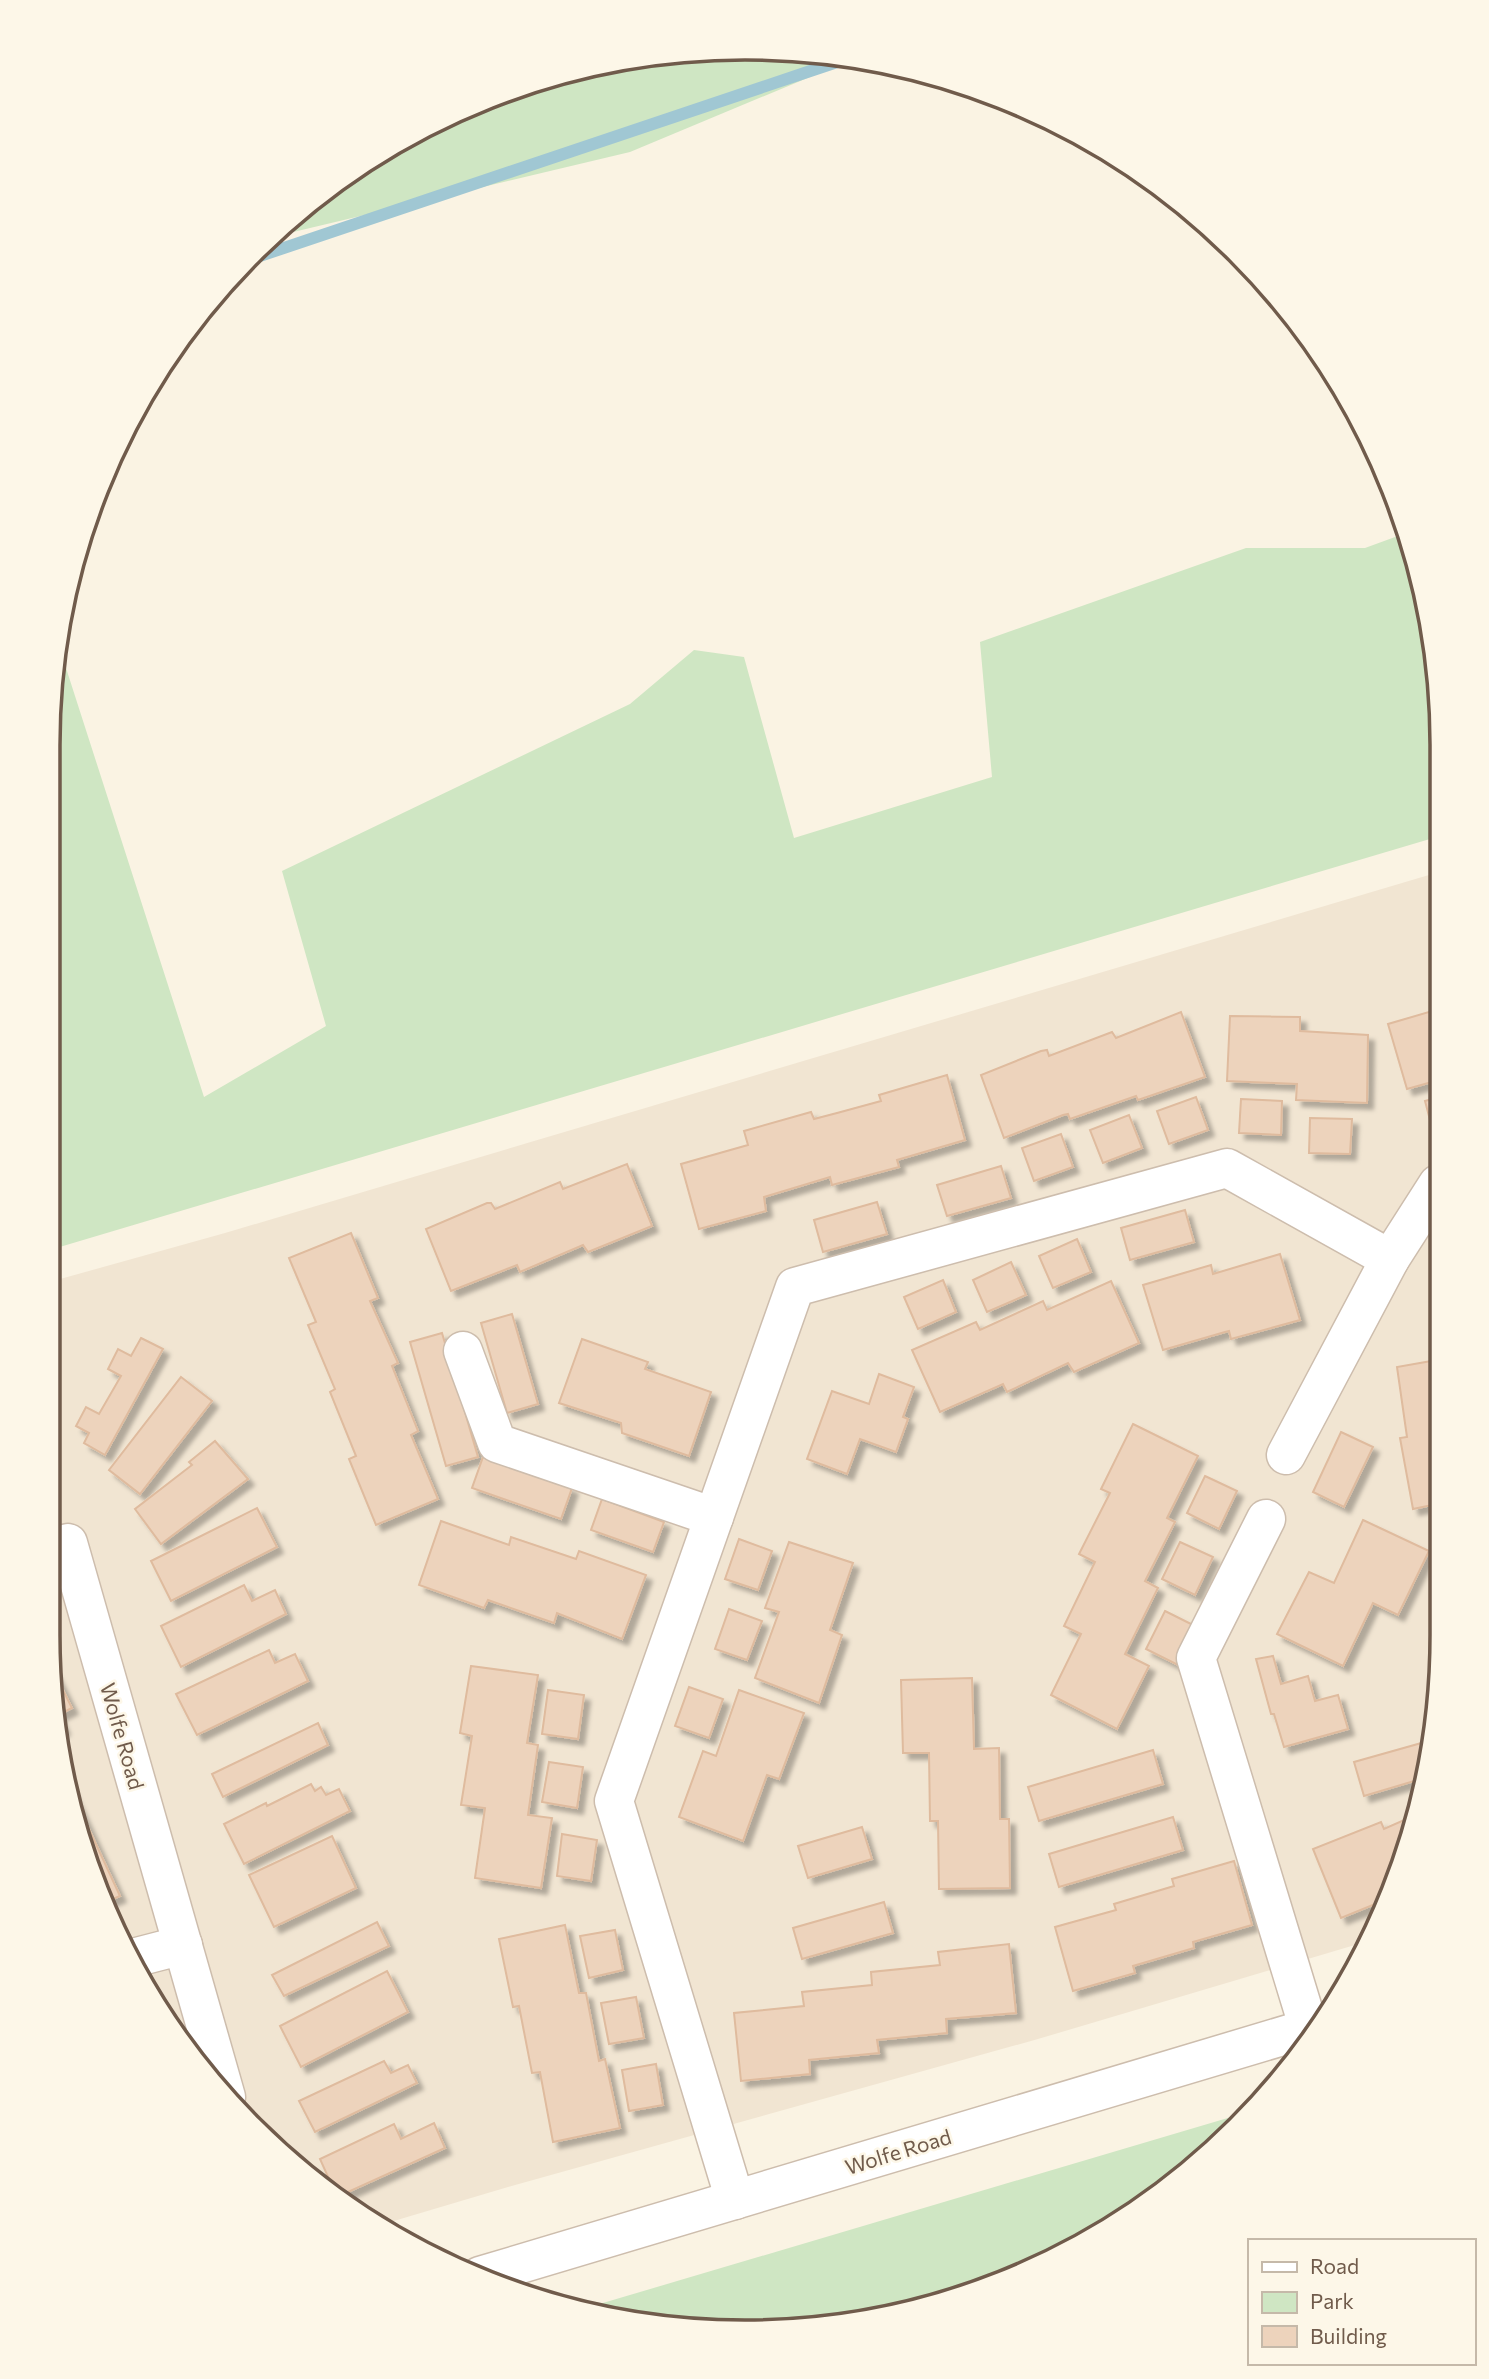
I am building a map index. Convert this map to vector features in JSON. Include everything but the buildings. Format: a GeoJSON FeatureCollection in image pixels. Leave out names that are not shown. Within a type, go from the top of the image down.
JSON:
{"type":"FeatureCollection","features":[{"type":"Feature","properties":{"kind":"street"},"geometry":{"type":"LineString","coordinates":[[735,2200],[614,1801],[795,1287],[1227,1168],[1390,1259]]}},
{"type":"Feature","properties":{"kind":"street"},"geometry":{"type":"LineString","coordinates":[[1286,1455],[1390,1259],[1430,1196]]}},
{"type":"Feature","properties":{"kind":"street"},"geometry":{"type":"LineString","coordinates":[[463,1351],[497,1443],[714,1517]]}},
{"type":"Feature","properties":{"kind":"street"},"geometry":{"type":"LineString","coordinates":[[1266,1519],[1196,1658],[1310,2020]]}},
{"type":"Feature","properties":{"kind":"street","name":"Wolfe Road"},"geometry":{"type":"LineString","coordinates":[[60,1545],[68,1543],[220,2075]]}},
{"type":"Feature","properties":{"kind":"street"},"geometry":{"type":"LineString","coordinates":[[140,1956],[183,1945]]}},
{"type":"Feature","properties":{"kind":"street","name":"Wolfe Road"},"geometry":{"type":"LineString","coordinates":[[494,2272],[1303,2031]]}},
{"type":"Feature","properties":{"kind":"shaded area"},"geometry":{"type":"Polygon","coordinates":[[[1430,875],[1428,1679],[1424,1724],[1406,1812],[1377,1897],[1355,1945],[1038,2039],[392,2222],[327,2178],[260,2119],[201,2052],[175,2015],[130,1937],[96,1855],[83,1812],[65,1724],[60,1634],[60,1279],[225,1233],[1430,875]]]}},
{"type":"Feature","properties":{"kind":"green space"},"geometry":{"type":"Polygon","coordinates":[[[744,60],[837,66],[630,152],[289,233],[327,201],[402,151],[442,130],[524,96],[567,83],[655,65],[744,60]]]}},
{"type":"Feature","properties":{"kind":"green space"},"geometry":{"type":"Polygon","coordinates":[[[1397,536],[1416,611],[1428,700],[1430,839],[60,1247],[60,744],[64,663],[204,1097],[326,1026],[282,871],[630,704],[694,650],[744,657],[794,838],[992,777],[980,642],[1246,548],[1365,548],[1397,536]]]}},
{"type":"Feature","properties":{"kind":"green space"},"geometry":{"type":"Polygon","coordinates":[[[1231,2117],[1162,2178],[1087,2228],[1007,2267],[922,2296],[834,2314],[744,2320],[655,2314],[601,2304],[1231,2117]]]}},
{"type":"Feature","properties":{"kind":"waterway"},"geometry":{"type":"LineString","coordinates":[[267,254],[829,65]]}}]}
